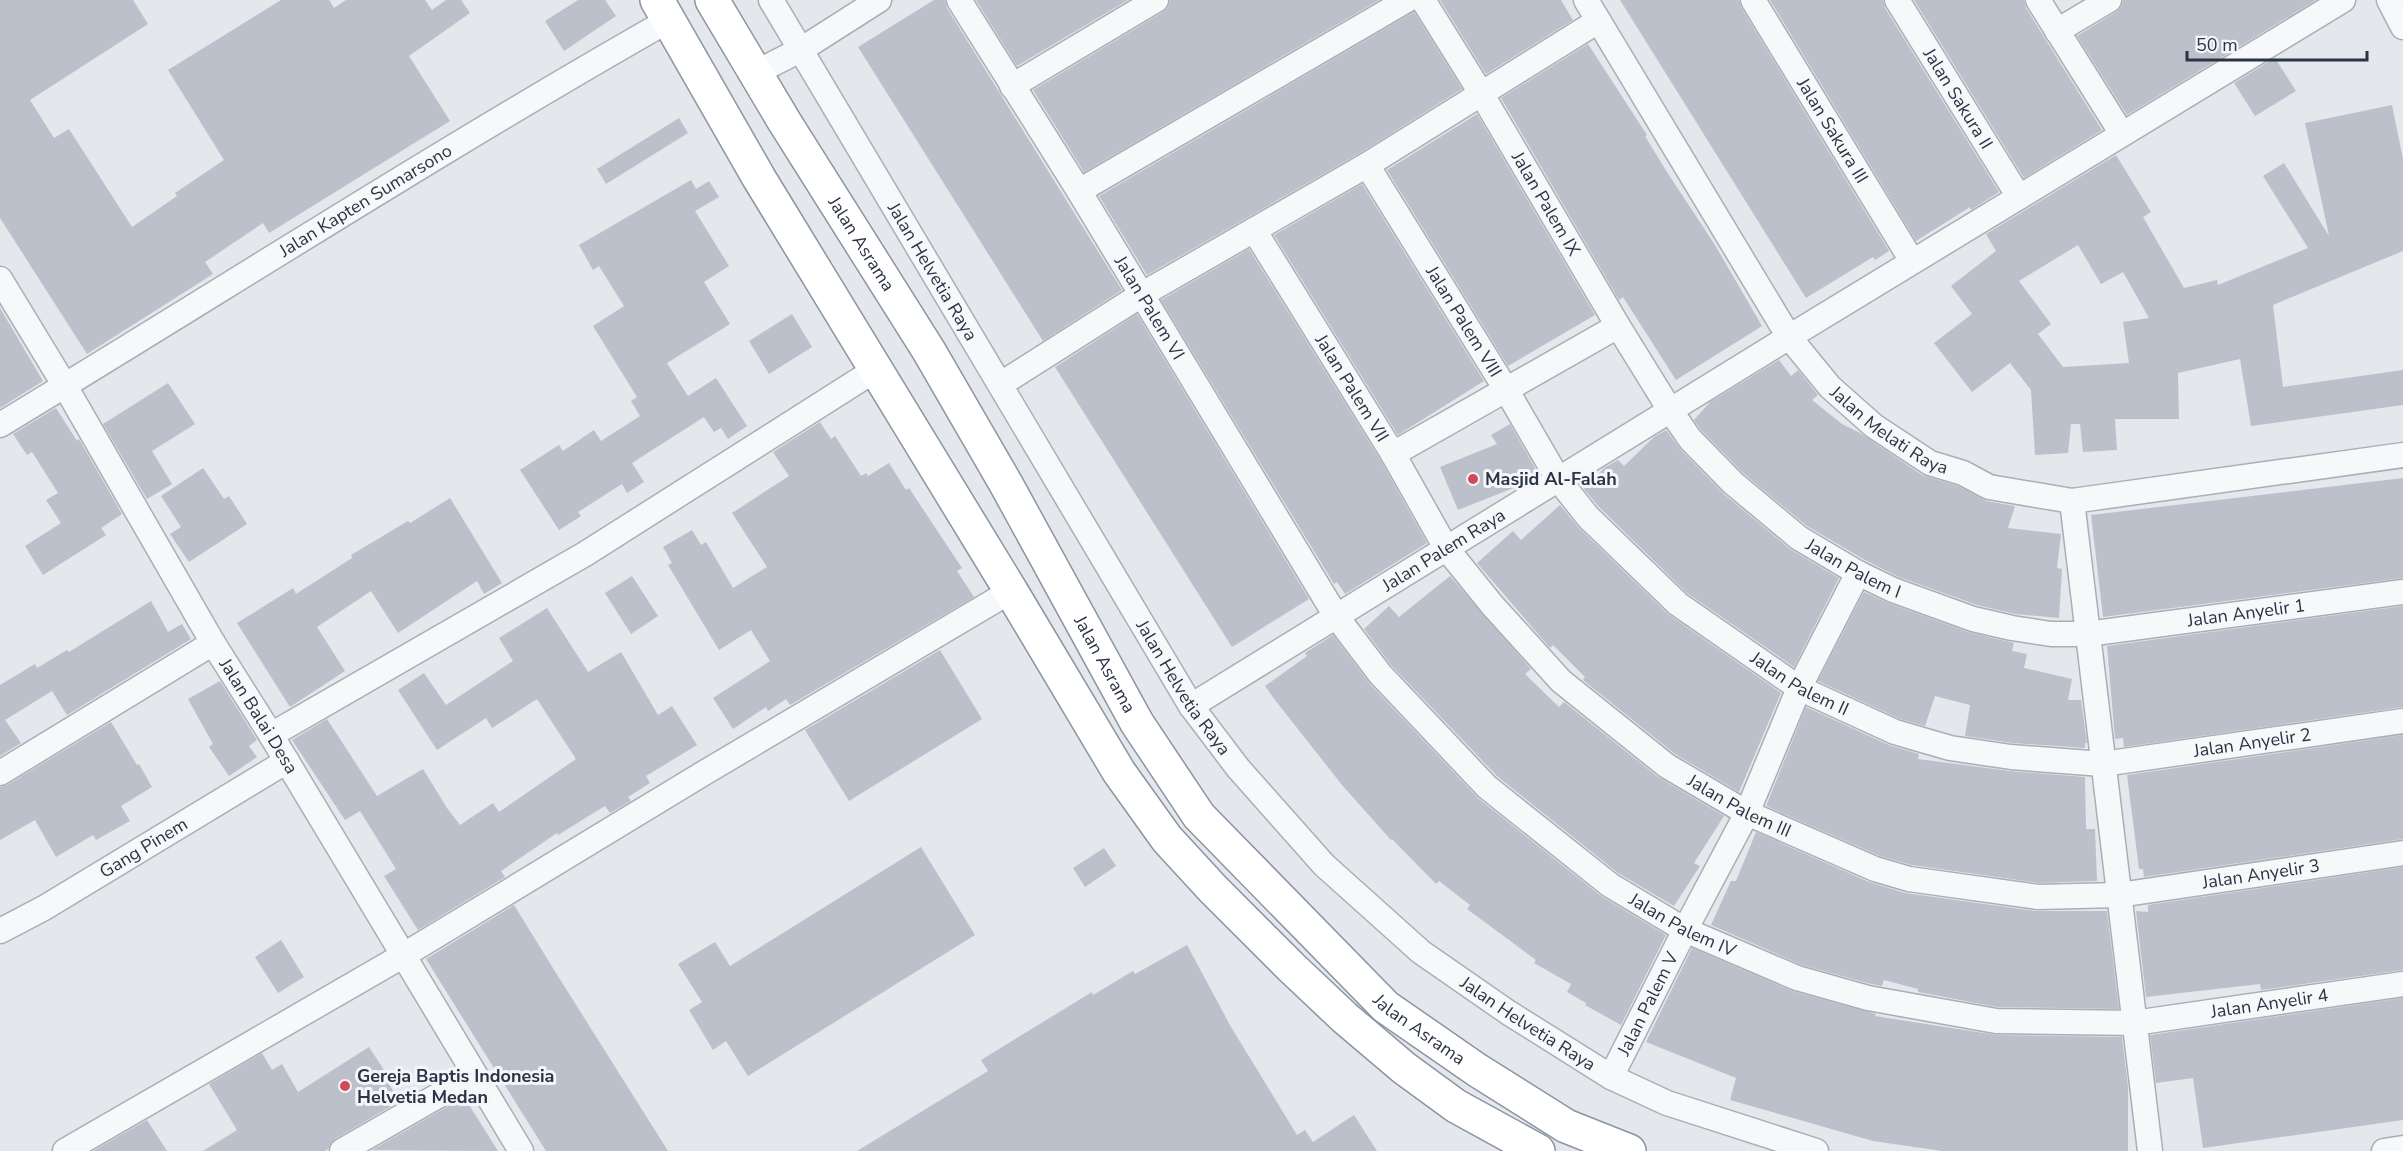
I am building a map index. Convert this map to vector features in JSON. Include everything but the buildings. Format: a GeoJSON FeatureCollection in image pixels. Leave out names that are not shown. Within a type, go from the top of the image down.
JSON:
{"type":"FeatureCollection","features":[{"type":"Feature","properties":{"kind":"highway","name":"Jalan Asrama"},"geometry":{"type":"LineString","coordinates":[[712,0],[757,72],[784,121],[934,361],[1006,484],[1137,723],[1199,816],[1386,1007],[1477,1070],[1566,1126],[1629,1151]]}},
{"type":"Feature","properties":{"kind":"highway","name":"Jalan Kapten Sumarsono"},"geometry":{"type":"LineString","coordinates":[[663,10],[759,178],[875,370]]}},
{"type":"Feature","properties":{"kind":"highway"},"geometry":{"type":"LineString","coordinates":[[875,370],[1119,772],[1167,839],[1213,889],[1345,1018],[1404,1068],[1456,1106],[1538,1151]]}},
{"type":"Feature","properties":{"kind":"street","name":"Jalan Helvetia Raya"},"geometry":{"type":"LineString","coordinates":[[771,0],[1191,706],[1238,768],[1324,865],[1421,952],[1509,1013],[1611,1077],[1667,1103],[1816,1151]]}},
{"type":"Feature","properties":{"kind":"street"},"geometry":{"type":"LineString","coordinates":[[757,72],[802,49],[879,0]]}},
{"type":"Feature","properties":{"kind":"street","name":"Jalan Palem VI"},"geometry":{"type":"LineString","coordinates":[[959,0],[1079,191],[1336,616]]}},
{"type":"Feature","properties":{"kind":"street"},"geometry":{"type":"LineString","coordinates":[[1012,86],[1156,0]]}},
{"type":"Feature","properties":{"kind":"street"},"geometry":{"type":"LineString","coordinates":[[1079,191],[1407,0]]}},
{"type":"Feature","properties":{"kind":"street","name":"Jalan Palem IX"},"geometry":{"type":"LineString","coordinates":[[1423,0],[1670,410]]}},
{"type":"Feature","properties":{"kind":"street","name":"Jalan Melati Raya"},"geometry":{"type":"LineString","coordinates":[[1586,0],[1789,337],[1830,387],[1874,426],[1930,464],[1963,472],[1989,487],[2072,501],[2403,455]]}},
{"type":"Feature","properties":{"kind":"street","name":"Jalan Sakura III"},"geometry":{"type":"LineString","coordinates":[[1753,0],[1912,261]]}},
{"type":"Feature","properties":{"kind":"street","name":"Jalan Sakura II"},"geometry":{"type":"LineString","coordinates":[[1897,0],[2019,197]]}},
{"type":"Feature","properties":{"kind":"street"},"geometry":{"type":"LineString","coordinates":[[2038,0],[2122,134]]}},
{"type":"Feature","properties":{"kind":"street"},"geometry":{"type":"LineString","coordinates":[[2057,31],[2109,0]]}},
{"type":"Feature","properties":{"kind":"street","name":"Jalan Palem Raya"},"geometry":{"type":"LineString","coordinates":[[1191,706],[1912,261],[2343,0]]}},
{"type":"Feature","properties":{"kind":"street"},"geometry":{"type":"LineString","coordinates":[[2390,0],[2403,27]]}},
{"type":"Feature","properties":{"kind":"street","name":"Jalan Kapten Sumarsono"},"geometry":{"type":"LineString","coordinates":[[0,425],[209,295],[586,67],[663,10]]}},
{"type":"Feature","properties":{"kind":"street"},"geometry":{"type":"LineString","coordinates":[[1001,384],[1141,295],[1367,165],[1598,21]]}},
{"type":"Feature","properties":{"kind":"street","name":"Jalan Palem VIII"},"geometry":{"type":"LineString","coordinates":[[1367,165],[1507,390],[1558,479]]}},
{"type":"Feature","properties":{"kind":"street","name":"Jalan Palem VII"},"geometry":{"type":"LineString","coordinates":[[1254,230],[1394,454],[1446,548]]}},
{"type":"Feature","properties":{"kind":"street","name":"Jalan Balai Desa"},"geometry":{"type":"LineString","coordinates":[[0,279],[65,386],[213,644],[271,735],[521,1151]]}},
{"type":"Feature","properties":{"kind":"street"},"geometry":{"type":"LineString","coordinates":[[1394,454],[1618,326]]}},
{"type":"Feature","properties":{"kind":"street"},"geometry":{"type":"LineString","coordinates":[[271,735],[585,554],[875,370]]}},
{"type":"Feature","properties":{"kind":"street","name":"Jalan Palem I"},"geometry":{"type":"LineString","coordinates":[[1670,410],[1690,439],[1734,483],[1799,538],[1858,573],[1893,590],[1973,619],[2051,634],[2087,634]]}},
{"type":"Feature","properties":{"kind":"street","name":"Jalan Palem II"},"geometry":{"type":"LineString","coordinates":[[1558,479],[1588,517],[1678,604],[1799,688],[1895,732],[1950,748],[2012,757],[2103,764]]}},
{"type":"Feature","properties":{"kind":"street"},"geometry":{"type":"LineString","coordinates":[[2072,501],[2150,1151]]}},
{"type":"Feature","properties":{"kind":"street","name":"Jalan Palem III"},"geometry":{"type":"LineString","coordinates":[[1446,548],[1493,606],[1562,681],[1667,766],[1747,813],[1875,869],[1909,879],[2038,897],[2119,895]]}},
{"type":"Feature","properties":{"kind":"street","name":"Jalan Palem V"},"geometry":{"type":"LineString","coordinates":[[1611,1077],[1747,813],[1799,688],[1858,573]]}},
{"type":"Feature","properties":{"kind":"street"},"geometry":{"type":"LineString","coordinates":[[65,1151],[404,955],[714,767],[1011,591]]}},
{"type":"Feature","properties":{"kind":"street","name":"Jalan Anyelir 1"},"geometry":{"type":"LineString","coordinates":[[2087,634],[2403,592]]}},
{"type":"Feature","properties":{"kind":"street","name":"Jalan Palem IV"},"geometry":{"type":"LineString","coordinates":[[1336,616],[1380,674],[1487,787],[1610,885],[1685,930],[1797,978],[1868,998],[1996,1021],[2134,1023]]}},
{"type":"Feature","properties":{"kind":"street"},"geometry":{"type":"LineString","coordinates":[[0,773],[213,644]]}},
{"type":"Feature","properties":{"kind":"street","name":"Jalan Anyelir 2"},"geometry":{"type":"LineString","coordinates":[[2103,764],[2403,721]]}},
{"type":"Feature","properties":{"kind":"street","name":"Gang Pinem"},"geometry":{"type":"LineString","coordinates":[[0,931],[44,908],[286,761]]}},
{"type":"Feature","properties":{"kind":"street","name":"Jalan Anyelir 3"},"geometry":{"type":"LineString","coordinates":[[2119,895],[2403,853]]}},
{"type":"Feature","properties":{"kind":"street","name":"Jalan Anyelir 4"},"geometry":{"type":"LineString","coordinates":[[2134,1023],[2403,984]]}},
{"type":"Feature","properties":{"kind":"street"},"geometry":{"type":"LineString","coordinates":[[342,1151],[474,1075]]}},
{"type":"Feature","properties":{"kind":"street"},"geometry":{"type":"LineString","coordinates":[[2384,1151],[2403,1148]]}},
{"type":"Feature","properties":{"kind":"place","name":"Masjid Al-Falah"},"geometry":{"type":"Point","coordinates":[1473,479]}},
{"type":"Feature","properties":{"kind":"place","name":"Gereja Baptis Indonesia Helvetia Medan"},"geometry":{"type":"Point","coordinates":[345,1086]}}]}
